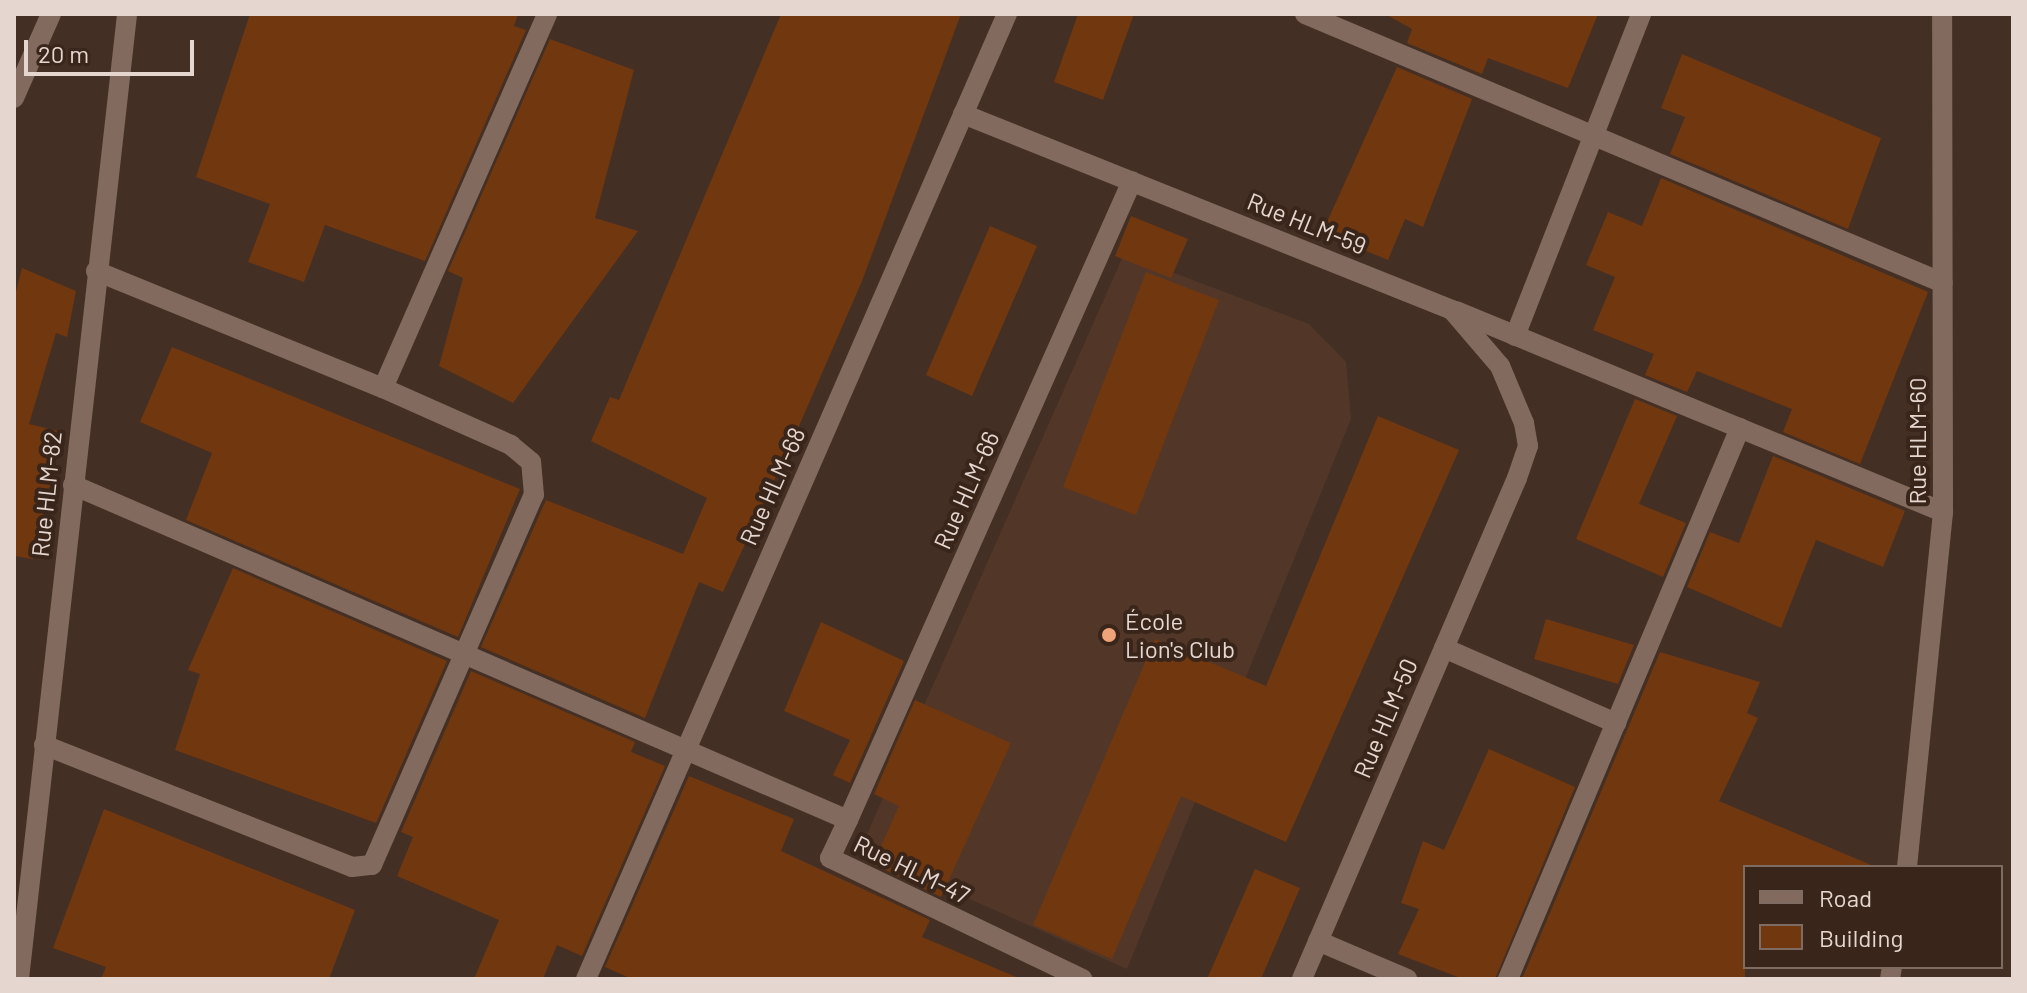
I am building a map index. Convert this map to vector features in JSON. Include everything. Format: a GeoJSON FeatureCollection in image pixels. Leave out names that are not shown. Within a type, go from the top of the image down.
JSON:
{"type":"FeatureCollection","features":[{"type":"Feature","properties":{"kind":"street"},"geometry":{"type":"LineString","coordinates":[[14,98],[51,14]]}},
{"type":"Feature","properties":{"kind":"street","name":"Rue HLM-82"},"geometry":{"type":"LineString","coordinates":[[19,979],[127,14]]}},
{"type":"Feature","properties":{"kind":"street"},"geometry":{"type":"LineString","coordinates":[[383,388],[547,14]]}},
{"type":"Feature","properties":{"kind":"street","name":"Rue HLM-68"},"geometry":{"type":"LineString","coordinates":[[586,979],[1007,14]]}},
{"type":"Feature","properties":{"kind":"street"},"geometry":{"type":"LineString","coordinates":[[1305,14],[1943,283]]}},
{"type":"Feature","properties":{"kind":"street"},"geometry":{"type":"LineString","coordinates":[[1515,336],[1641,14]]}},
{"type":"Feature","properties":{"kind":"street","name":"Rue HLM-60"},"geometry":{"type":"LineString","coordinates":[[1907,865],[1943,512],[1942,14]]}},
{"type":"Feature","properties":{"kind":"street","name":"Rue HLM-59"},"geometry":{"type":"LineString","coordinates":[[963,114],[1452,310],[1500,366],[1524,423],[1528,446],[1517,478]]}},
{"type":"Feature","properties":{"kind":"street","name":"Rue HLM-66"},"geometry":{"type":"LineString","coordinates":[[848,820],[1132,181]]}},
{"type":"Feature","properties":{"kind":"street"},"geometry":{"type":"LineString","coordinates":[[44,745],[352,867],[372,865],[534,495],[531,462],[511,445],[383,388],[96,271]]}},
{"type":"Feature","properties":{"kind":"street"},"geometry":{"type":"LineString","coordinates":[[1452,310],[1943,512]]}},
{"type":"Feature","properties":{"kind":"street"},"geometry":{"type":"LineString","coordinates":[[1508,979],[1740,428]]}},
{"type":"Feature","properties":{"kind":"street","name":"Rue HLM-50"},"geometry":{"type":"LineString","coordinates":[[1302,979],[1517,478]]}},
{"type":"Feature","properties":{"kind":"street","name":"Rue HLM-47"},"geometry":{"type":"LineString","coordinates":[[73,485],[848,820],[830,858],[1083,979]]}},
{"type":"Feature","properties":{"kind":"street"},"geometry":{"type":"LineString","coordinates":[[1444,648],[1616,723]]}},
{"type":"Feature","properties":{"kind":"street"},"geometry":{"type":"LineString","coordinates":[[1318,941],[1407,979]]}},
{"type":"Feature","properties":{"kind":"shaded area","name":"École Lion's Club"},"geometry":{"type":"Polygon","coordinates":[[[1124,254],[1309,324],[1346,362],[1351,419],[1127,969],[860,850],[1124,254]]]}},
{"type":"Feature","properties":{"kind":"building"},"geometry":{"type":"Polygon","coordinates":[[[250,14],[518,14],[514,26],[526,30],[425,261],[325,225],[304,282],[248,262],[270,204],[196,177],[250,14]]]}},
{"type":"Feature","properties":{"kind":"building"},"geometry":{"type":"Polygon","coordinates":[[[781,14],[961,14],[862,281],[799,426],[723,592],[699,582],[645,718],[481,647],[546,500],[683,554],[707,498],[591,441],[610,397],[619,400],[781,14]]]}},
{"type":"Feature","properties":{"kind":"building"},"geometry":{"type":"Polygon","coordinates":[[[1078,14],[1134,14],[1103,100],[1054,82],[1078,14]]]}},
{"type":"Feature","properties":{"kind":"building"},"geometry":{"type":"Polygon","coordinates":[[[1385,14],[1598,14],[1568,88],[1488,58],[1482,74],[1407,43],[1412,29],[1385,14]]]}},
{"type":"Feature","properties":{"kind":"building"},"geometry":{"type":"Polygon","coordinates":[[[550,39],[634,70],[595,218],[638,231],[513,403],[439,366],[463,278],[448,271],[550,39]]]}},
{"type":"Feature","properties":{"kind":"building"},"geometry":{"type":"Polygon","coordinates":[[[1682,54],[1881,138],[1848,229],[1670,154],[1685,117],[1661,108],[1682,54]]]}},
{"type":"Feature","properties":{"kind":"building"},"geometry":{"type":"Polygon","coordinates":[[[1397,67],[1472,99],[1423,227],[1405,219],[1388,260],[1322,233],[1397,67]]]}},
{"type":"Feature","properties":{"kind":"building"},"geometry":{"type":"Polygon","coordinates":[[[1661,178],[1928,292],[1860,464],[1783,432],[1792,409],[1697,371],[1687,392],[1645,375],[1654,354],[1593,330],[1615,277],[1586,265],[1608,212],[1642,226],[1661,178]]]}},
{"type":"Feature","properties":{"kind":"building"},"geometry":{"type":"Polygon","coordinates":[[[1131,216],[1188,239],[1171,278],[1115,256],[1131,216]]]}},
{"type":"Feature","properties":{"kind":"building"},"geometry":{"type":"Polygon","coordinates":[[[990,226],[1037,246],[972,396],[926,375],[990,226]]]}},
{"type":"Feature","properties":{"kind":"building"},"geometry":{"type":"Polygon","coordinates":[[[22,268],[76,291],[67,337],[56,333],[29,424],[62,432],[33,559],[14,556],[14,299],[22,268]]]}},
{"type":"Feature","properties":{"kind":"building"},"geometry":{"type":"Polygon","coordinates":[[[1146,272],[1219,300],[1136,515],[1063,487],[1146,272]]]}},
{"type":"Feature","properties":{"kind":"building"},"geometry":{"type":"Polygon","coordinates":[[[172,347],[520,489],[458,637],[186,520],[212,453],[140,422],[172,347]]]}},
{"type":"Feature","properties":{"kind":"building"},"geometry":{"type":"Polygon","coordinates":[[[1635,399],[1677,416],[1639,504],[1686,523],[1663,577],[1576,539],[1635,399]]]}},
{"type":"Feature","properties":{"kind":"building"},"geometry":{"type":"Polygon","coordinates":[[[1378,416],[1459,450],[1286,842],[1181,796],[1112,959],[1033,925],[1155,639],[1266,686],[1378,416]]]}},
{"type":"Feature","properties":{"kind":"building"},"geometry":{"type":"Polygon","coordinates":[[[1773,456],[1905,511],[1883,567],[1816,540],[1781,628],[1687,587],[1710,532],[1739,543],[1773,456]]]}},
{"type":"Feature","properties":{"kind":"building"},"geometry":{"type":"Polygon","coordinates":[[[233,568],[447,661],[376,823],[175,750],[200,674],[188,670],[233,568]]]}},
{"type":"Feature","properties":{"kind":"building"},"geometry":{"type":"Polygon","coordinates":[[[1546,619],[1634,645],[1618,684],[1534,659],[1546,619]]]}},
{"type":"Feature","properties":{"kind":"building"},"geometry":{"type":"Polygon","coordinates":[[[821,622],[904,661],[850,783],[833,775],[850,740],[784,711],[821,622]]]}},
{"type":"Feature","properties":{"kind":"building"},"geometry":{"type":"Polygon","coordinates":[[[1660,652],[1760,682],[1747,713],[1758,718],[1719,801],[1871,865],[1743,865],[1745,979],[1522,979],[1660,652]]]}},
{"type":"Feature","properties":{"kind":"building"},"geometry":{"type":"Polygon","coordinates":[[[471,671],[635,742],[631,752],[665,766],[582,956],[557,945],[543,979],[474,979],[499,920],[397,876],[413,837],[401,832],[471,671]]]}},
{"type":"Feature","properties":{"kind":"building"},"geometry":{"type":"Polygon","coordinates":[[[915,700],[1011,743],[941,897],[873,864],[899,806],[874,794],[915,700]]]}},
{"type":"Feature","properties":{"kind":"building"},"geometry":{"type":"Polygon","coordinates":[[[1489,749],[1575,787],[1495,979],[1463,979],[1398,954],[1419,909],[1401,903],[1423,841],[1444,850],[1489,749]]]}},
{"type":"Feature","properties":{"kind":"building"},"geometry":{"type":"Polygon","coordinates":[[[689,776],[794,819],[781,851],[930,920],[922,937],[1021,979],[632,979],[605,967],[689,776]]]}},
{"type":"Feature","properties":{"kind":"building"},"geometry":{"type":"Polygon","coordinates":[[[104,809],[355,910],[329,979],[101,979],[106,967],[53,948],[104,809]]]}},
{"type":"Feature","properties":{"kind":"building"},"geometry":{"type":"Polygon","coordinates":[[[1255,869],[1300,888],[1261,979],[1207,979],[1255,869]]]}},
{"type":"Feature","properties":{"kind":"place","name":"École Lion's Club"},"geometry":{"type":"Point","coordinates":[1109,635]}}]}
